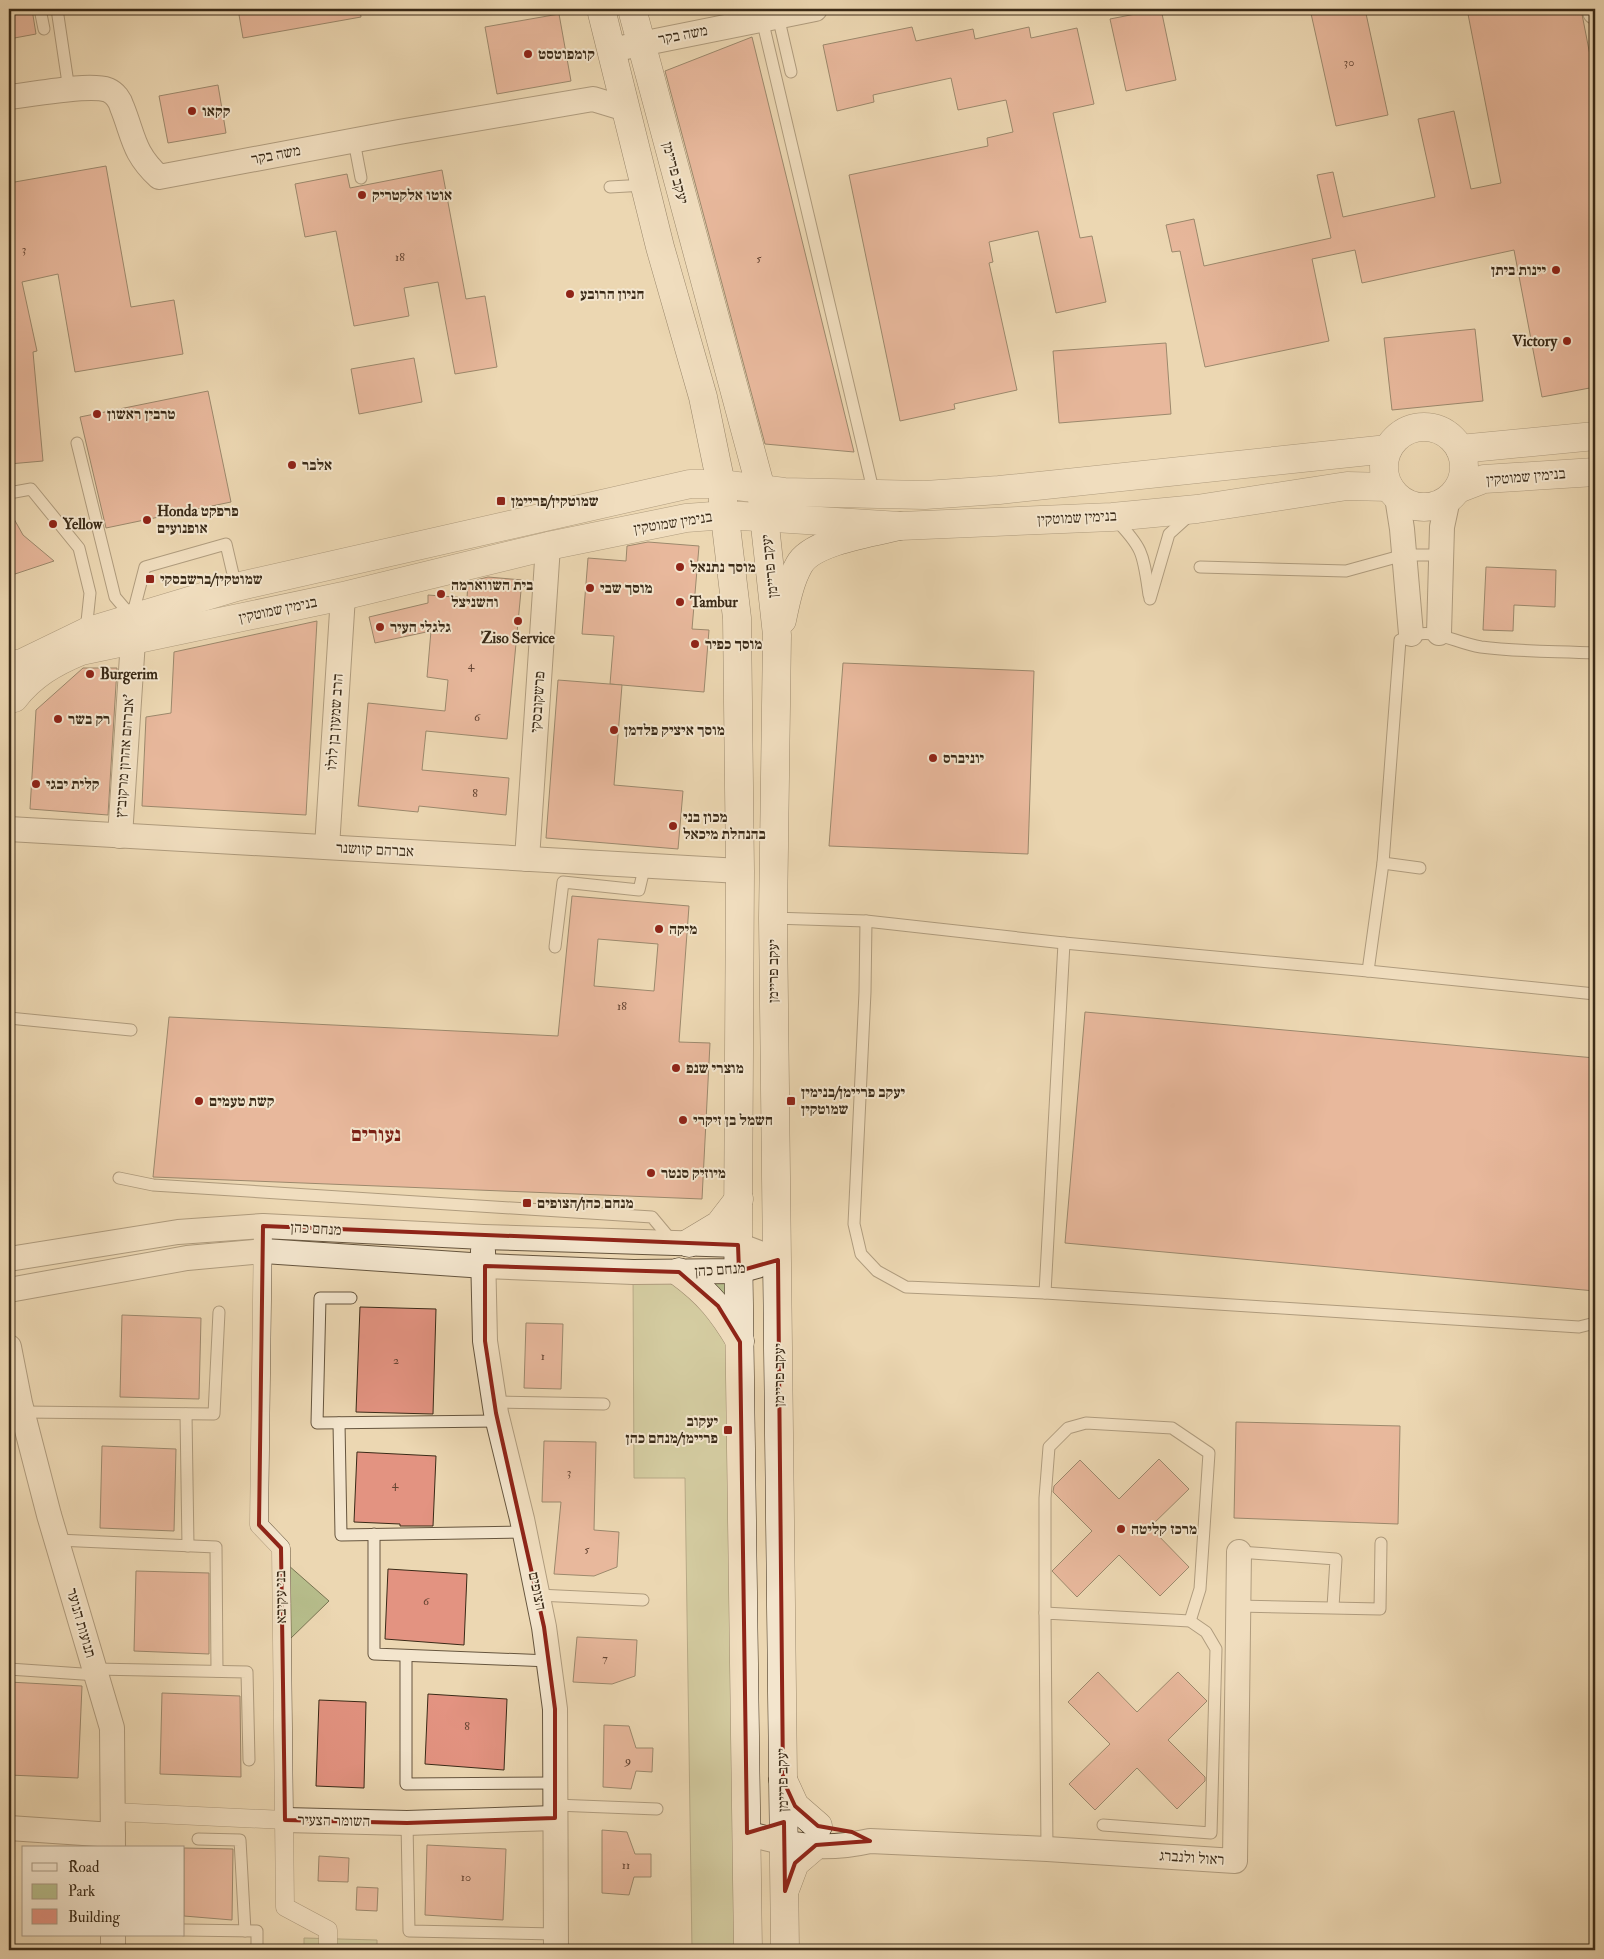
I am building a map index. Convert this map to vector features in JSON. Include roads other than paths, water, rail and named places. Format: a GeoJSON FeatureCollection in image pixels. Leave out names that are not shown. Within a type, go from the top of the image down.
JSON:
{"type":"FeatureCollection","features":[{"type":"Feature","properties":{"kind":"main road"},"geometry":{"type":"LineString","coordinates":[[600,9],[644,181],[703,397],[726,515],[737,618],[740,871],[738,1245],[748,1950]]}},
{"type":"Feature","properties":{"kind":"main road","name":"יעקב פריימן"},"geometry":{"type":"LineString","coordinates":[[632,9],[761,490],[778,636],[773,918],[785,1950]]}},
{"type":"Feature","properties":{"kind":"main road"},"geometry":{"type":"LineString","coordinates":[[1418,427],[1430,427],[1442,431],[1460,449],[1464,462],[1463,476],[1453,494],[1436,506],[1423,508],[1409,505],[1393,492],[1384,474],[1384,461],[1388,449],[1395,438],[1405,431],[1418,427]]}},
{"type":"Feature","properties":{"kind":"main road"},"geometry":{"type":"LineString","coordinates":[[1460,449],[1595,436]]}},
{"type":"Feature","properties":{"kind":"main road","name":"בנימין שמוטקין"},"geometry":{"type":"LineString","coordinates":[[10,696],[56,661],[236,587],[690,484],[721,484],[784,492],[925,495],[999,490],[1388,449]]}},
{"type":"Feature","properties":{"kind":"main road","name":"בנימין שמוטקין"},"geometry":{"type":"LineString","coordinates":[[1453,494],[1484,479],[1595,472]]}},
{"type":"Feature","properties":{"kind":"main road","name":"בנימין שמוטקין"},"geometry":{"type":"LineString","coordinates":[[9,666],[22,662],[86,632],[133,629],[343,596],[548,546],[686,518],[726,515],[765,519],[900,526],[1112,517],[1197,509],[1347,486],[1393,492]]}},
{"type":"Feature","properties":{"kind":"main road"},"geometry":{"type":"LineString","coordinates":[[778,636],[791,584],[800,562],[826,543],[900,526]]}},
{"type":"Feature","properties":{"kind":"main road"},"geometry":{"type":"LineString","coordinates":[[681,1243],[719,1226],[739,1199]]}},
{"type":"Feature","properties":{"kind":"main road"},"geometry":{"type":"LineString","coordinates":[[679,1272],[706,1292],[718,1306],[740,1342]]}},
{"type":"Feature","properties":{"kind":"main road"},"geometry":{"type":"LineString","coordinates":[[783,1780],[796,1806],[817,1836],[795,1863],[785,1891]]}},
{"type":"Feature","properties":{"kind":"street","name":"משה בקר"},"geometry":{"type":"LineString","coordinates":[[614,63],[640,43],[815,9]]}},
{"type":"Feature","properties":{"kind":"street"},"geometry":{"type":"LineString","coordinates":[[594,100],[614,63]]}},
{"type":"Feature","properties":{"kind":"street","name":"משה בקר"},"geometry":{"type":"LineString","coordinates":[[9,97],[89,88],[107,89],[114,93],[122,106],[129,131],[139,153],[159,177],[594,100],[626,110]]}},
{"type":"Feature","properties":{"kind":"street"},"geometry":{"type":"LineString","coordinates":[[1393,492],[1404,555],[1411,634]]}},
{"type":"Feature","properties":{"kind":"street"},"geometry":{"type":"LineString","coordinates":[[1439,634],[1442,527],[1453,494]]}},
{"type":"Feature","properties":{"kind":"street","name":"פרשקובסקי"},"geometry":{"type":"LineString","coordinates":[[527,859],[548,546]]}},
{"type":"Feature","properties":{"kind":"street","name":"הרב שמעון בן לולו"},"geometry":{"type":"LineString","coordinates":[[327,847],[343,596]]}},
{"type":"Feature","properties":{"kind":"street","name":"אברהם אהרון מרקוביץ'"},"geometry":{"type":"LineString","coordinates":[[120,836],[133,629]]}},
{"type":"Feature","properties":{"kind":"street","name":"אברהם קזושנר"},"geometry":{"type":"LineString","coordinates":[[9,829],[740,871]]}},
{"type":"Feature","properties":{"kind":"street","name":"מנחם כהן"},"geometry":{"type":"LineString","coordinates":[[9,1259],[178,1232],[263,1226],[483,1237],[738,1245],[778,1260]]}},
{"type":"Feature","properties":{"kind":"street","name":"בני עקיבא"},"geometry":{"type":"LineString","coordinates":[[263,1226],[259,1524],[281,1548],[285,1906],[328,1930],[328,1950]]}},
{"type":"Feature","properties":{"kind":"street","name":"הצופים"},"geometry":{"type":"LineString","coordinates":[[483,1237],[485,1341],[496,1412],[538,1595],[555,1709],[555,1942]]}},
{"type":"Feature","properties":{"kind":"street","name":"מנחם כהן"},"geometry":{"type":"LineString","coordinates":[[9,1290],[187,1258],[264,1251],[485,1266],[679,1272],[739,1271],[778,1260]]}},
{"type":"Feature","properties":{"kind":"street","name":"תנועות הנוער"},"geometry":{"type":"LineString","coordinates":[[9,1347],[22,1408],[57,1540],[112,1728],[113,1842]]}},
{"type":"Feature","properties":{"kind":"street","name":"תנועות הנוער"},"geometry":{"type":"LineString","coordinates":[[9,1378],[22,1408]]}},
{"type":"Feature","properties":{"kind":"street","name":"ראול ולנברג"},"geometry":{"type":"LineString","coordinates":[[747,1833],[784,1833],[817,1836],[848,1846],[870,1841],[1047,1849],[1235,1861],[1239,1552]]}},
{"type":"Feature","properties":{"kind":"street","name":"השומר הצעיר"},"geometry":{"type":"LineString","coordinates":[[113,1812],[285,1820],[407,1823],[555,1802]]}},
{"type":"Feature","properties":{"kind":"street"},"geometry":{"type":"LineString","coordinates":[[9,1828],[113,1842]]}},
{"type":"Feature","properties":{"kind":"street"},"geometry":{"type":"LineString","coordinates":[[113,1936],[113,1950]]}},
{"type":"Feature","properties":{"kind":"lane"},"geometry":{"type":"LineString","coordinates":[[40,9],[44,29]]}},
{"type":"Feature","properties":{"kind":"lane"},"geometry":{"type":"LineString","coordinates":[[57,9],[69,90]]}},
{"type":"Feature","properties":{"kind":"lane"},"geometry":{"type":"LineString","coordinates":[[770,18],[791,72]]}},
{"type":"Feature","properties":{"kind":"lane"},"geometry":{"type":"LineString","coordinates":[[770,18],[874,495]]}},
{"type":"Feature","properties":{"kind":"lane"},"geometry":{"type":"LineString","coordinates":[[354,141],[361,178]]}},
{"type":"Feature","properties":{"kind":"lane"},"geometry":{"type":"LineString","coordinates":[[77,443],[115,597],[133,629]]}},
{"type":"Feature","properties":{"kind":"lane"},"geometry":{"type":"LineString","coordinates":[[9,493],[31,489],[80,548],[90,593],[86,632]]}},
{"type":"Feature","properties":{"kind":"lane"},"geometry":{"type":"LineString","coordinates":[[1112,517],[1135,541],[1144,556],[1150,599],[1169,534],[1197,509]]}},
{"type":"Feature","properties":{"kind":"lane"},"geometry":{"type":"LineString","coordinates":[[133,629],[145,567],[226,544],[236,587]]}},
{"type":"Feature","properties":{"kind":"lane"},"geometry":{"type":"LineString","coordinates":[[1200,567],[1346,571],[1404,555],[1442,555]]}},
{"type":"Feature","properties":{"kind":"lane"},"geometry":{"type":"LineString","coordinates":[[1368,971],[1383,863],[1400,640],[1411,634],[1439,634],[1480,647],[1595,653]]}},
{"type":"Feature","properties":{"kind":"lane"},"geometry":{"type":"LineString","coordinates":[[1383,863],[1420,868]]}},
{"type":"Feature","properties":{"kind":"lane"},"geometry":{"type":"LineString","coordinates":[[554,947],[563,882],[639,890],[644,865]]}},
{"type":"Feature","properties":{"kind":"lane"},"geometry":{"type":"LineString","coordinates":[[773,918],[866,921],[1064,943],[1595,994]]}},
{"type":"Feature","properties":{"kind":"lane"},"geometry":{"type":"LineString","coordinates":[[866,921],[865,992],[854,1224],[861,1254],[877,1271],[906,1287],[1045,1293],[1579,1327],[1595,1323]]}},
{"type":"Feature","properties":{"kind":"lane"},"geometry":{"type":"LineString","coordinates":[[1045,1293],[1064,943]]}},
{"type":"Feature","properties":{"kind":"lane"},"geometry":{"type":"LineString","coordinates":[[9,1018],[131,1030]]}},
{"type":"Feature","properties":{"kind":"lane"},"geometry":{"type":"LineString","coordinates":[[119,1178],[153,1185],[652,1217],[681,1243]]}},
{"type":"Feature","properties":{"kind":"lane"},"geometry":{"type":"LineString","coordinates":[[351,1298],[320,1298],[317,1423],[340,1423],[604,1404]]}},
{"type":"Feature","properties":{"kind":"lane"},"geometry":{"type":"LineString","coordinates":[[22,1408],[214,1414],[218,1312]]}},
{"type":"Feature","properties":{"kind":"lane"},"geometry":{"type":"LineString","coordinates":[[186,1414],[188,1546]]}},
{"type":"Feature","properties":{"kind":"lane"},"geometry":{"type":"LineString","coordinates":[[340,1423],[341,1535],[525,1532]]}},
{"type":"Feature","properties":{"kind":"lane"},"geometry":{"type":"LineString","coordinates":[[1047,1849],[1044,1613],[1045,1498],[1049,1447],[1068,1428],[1086,1423],[1172,1428],[1208,1453],[1200,1589],[1190,1621]]}},
{"type":"Feature","properties":{"kind":"lane"},"geometry":{"type":"LineString","coordinates":[[374,1534],[374,1654],[549,1661]]}},
{"type":"Feature","properties":{"kind":"lane"},"geometry":{"type":"LineString","coordinates":[[57,1540],[216,1547],[217,1671]]}},
{"type":"Feature","properties":{"kind":"lane"},"geometry":{"type":"LineString","coordinates":[[1237,1606],[1334,1606],[1380,1609],[1381,1543]]}},
{"type":"Feature","properties":{"kind":"lane"},"geometry":{"type":"LineString","coordinates":[[1239,1552],[1336,1560],[1334,1606]]}},
{"type":"Feature","properties":{"kind":"lane"},"geometry":{"type":"LineString","coordinates":[[538,1595],[643,1600]]}},
{"type":"Feature","properties":{"kind":"lane"},"geometry":{"type":"LineString","coordinates":[[1044,1613],[1190,1621],[1206,1632],[1216,1649],[1211,1832],[1103,1825]]}},
{"type":"Feature","properties":{"kind":"lane"},"geometry":{"type":"LineString","coordinates":[[406,1656],[406,1784],[555,1802],[657,1809]]}},
{"type":"Feature","properties":{"kind":"lane"},"geometry":{"type":"LineString","coordinates":[[9,1669],[96,1672],[247,1672],[249,1760]]}},
{"type":"Feature","properties":{"kind":"lane"},"geometry":{"type":"LineString","coordinates":[[407,1823],[410,1931],[555,1942]]}},
{"type":"Feature","properties":{"kind":"lane"},"geometry":{"type":"LineString","coordinates":[[198,1839],[240,1840],[244,1931]]}},
{"type":"Feature","properties":{"kind":"lane"},"geometry":{"type":"LineString","coordinates":[[185,1930],[257,1931],[257,1950]]}},
{"type":"Feature","properties":{"kind":"place","name":"קומפוטסט"},"geometry":{"type":"Point","coordinates":[528,54]}},
{"type":"Feature","properties":{"kind":"place","name":"קקאו"},"geometry":{"type":"Point","coordinates":[192,111]}},
{"type":"Feature","properties":{"kind":"place","name":"אוטו אלקטריק"},"geometry":{"type":"Point","coordinates":[362,195]}},
{"type":"Feature","properties":{"kind":"place","name":"יינות ביתן"},"geometry":{"type":"Point","coordinates":[1556,270]}},
{"type":"Feature","properties":{"kind":"place","name":"חניון הרובע"},"geometry":{"type":"Point","coordinates":[570,294]}},
{"type":"Feature","properties":{"kind":"place","name":"Victory"},"geometry":{"type":"Point","coordinates":[1567,341]}},
{"type":"Feature","properties":{"kind":"place","name":"טרבין ראשון"},"geometry":{"type":"Point","coordinates":[97,414]}},
{"type":"Feature","properties":{"kind":"place","name":"אלבר"},"geometry":{"type":"Point","coordinates":[292,465]}},
{"type":"Feature","properties":{"kind":"place","name":"שמוטקין/פריימן"},"geometry":{"type":"Point","coordinates":[501,501]}},
{"type":"Feature","properties":{"kind":"place","name":"Honda פרפקט אופנועים"},"geometry":{"type":"Point","coordinates":[147,520]}},
{"type":"Feature","properties":{"kind":"place","name":"Yellow"},"geometry":{"type":"Point","coordinates":[53,524]}},
{"type":"Feature","properties":{"kind":"place","name":"מוסך נתנאל"},"geometry":{"type":"Point","coordinates":[680,567]}},
{"type":"Feature","properties":{"kind":"place","name":"שמוטקין/ברשבסקי"},"geometry":{"type":"Point","coordinates":[150,579]}},
{"type":"Feature","properties":{"kind":"place","name":"מוסך שבי"},"geometry":{"type":"Point","coordinates":[590,588]}},
{"type":"Feature","properties":{"kind":"place","name":"בית השווארמה והשניצל"},"geometry":{"type":"Point","coordinates":[441,594]}},
{"type":"Feature","properties":{"kind":"place","name":"Tambur"},"geometry":{"type":"Point","coordinates":[680,602]}},
{"type":"Feature","properties":{"kind":"place","name":"Ziso Service"},"geometry":{"type":"Point","coordinates":[518,621]}},
{"type":"Feature","properties":{"kind":"place","name":"גלגלי העיר"},"geometry":{"type":"Point","coordinates":[380,627]}},
{"type":"Feature","properties":{"kind":"place","name":"מוסך כפיר"},"geometry":{"type":"Point","coordinates":[695,644]}},
{"type":"Feature","properties":{"kind":"place","name":"Burgerim"},"geometry":{"type":"Point","coordinates":[90,674]}},
{"type":"Feature","properties":{"kind":"place","name":"רק בשר"},"geometry":{"type":"Point","coordinates":[58,719]}},
{"type":"Feature","properties":{"kind":"place","name":"מוסך איציק פלדמן"},"geometry":{"type":"Point","coordinates":[614,730]}},
{"type":"Feature","properties":{"kind":"place","name":"יוניברס"},"geometry":{"type":"Point","coordinates":[933,758]}},
{"type":"Feature","properties":{"kind":"place","name":"קלית יבגי"},"geometry":{"type":"Point","coordinates":[36,784]}},
{"type":"Feature","properties":{"kind":"place","name":"מכון בני בהנהלת מיכאל"},"geometry":{"type":"Point","coordinates":[673,826]}},
{"type":"Feature","properties":{"kind":"place","name":"מיקה"},"geometry":{"type":"Point","coordinates":[659,929]}},
{"type":"Feature","properties":{"kind":"place","name":"מוצרי שנפ"},"geometry":{"type":"Point","coordinates":[676,1068]}},
{"type":"Feature","properties":{"kind":"place","name":"קשת טעמים"},"geometry":{"type":"Point","coordinates":[199,1101]}},
{"type":"Feature","properties":{"kind":"place","name":"יעקב פריימן/בנימין שמוטקין"},"geometry":{"type":"Point","coordinates":[791,1101]}},
{"type":"Feature","properties":{"kind":"place","name":"חשמל בן זיקרי"},"geometry":{"type":"Point","coordinates":[683,1120]}},
{"type":"Feature","properties":{"kind":"place","name":"מיוזיק סנטר"},"geometry":{"type":"Point","coordinates":[651,1173]}},
{"type":"Feature","properties":{"kind":"place","name":"מנחם כהן/הצופים"},"geometry":{"type":"Point","coordinates":[527,1203]}},
{"type":"Feature","properties":{"kind":"place","name":"יעקוב פריימן/מנחם כהן"},"geometry":{"type":"Point","coordinates":[728,1430]}},
{"type":"Feature","properties":{"kind":"place","name":"מרכז קליטה"},"geometry":{"type":"Point","coordinates":[1121,1529]}},
{"type":"Feature","properties":{"kind":"district","name":"נעורים"},"geometry":{"type":"Point","coordinates":[376,1134]}}]}
